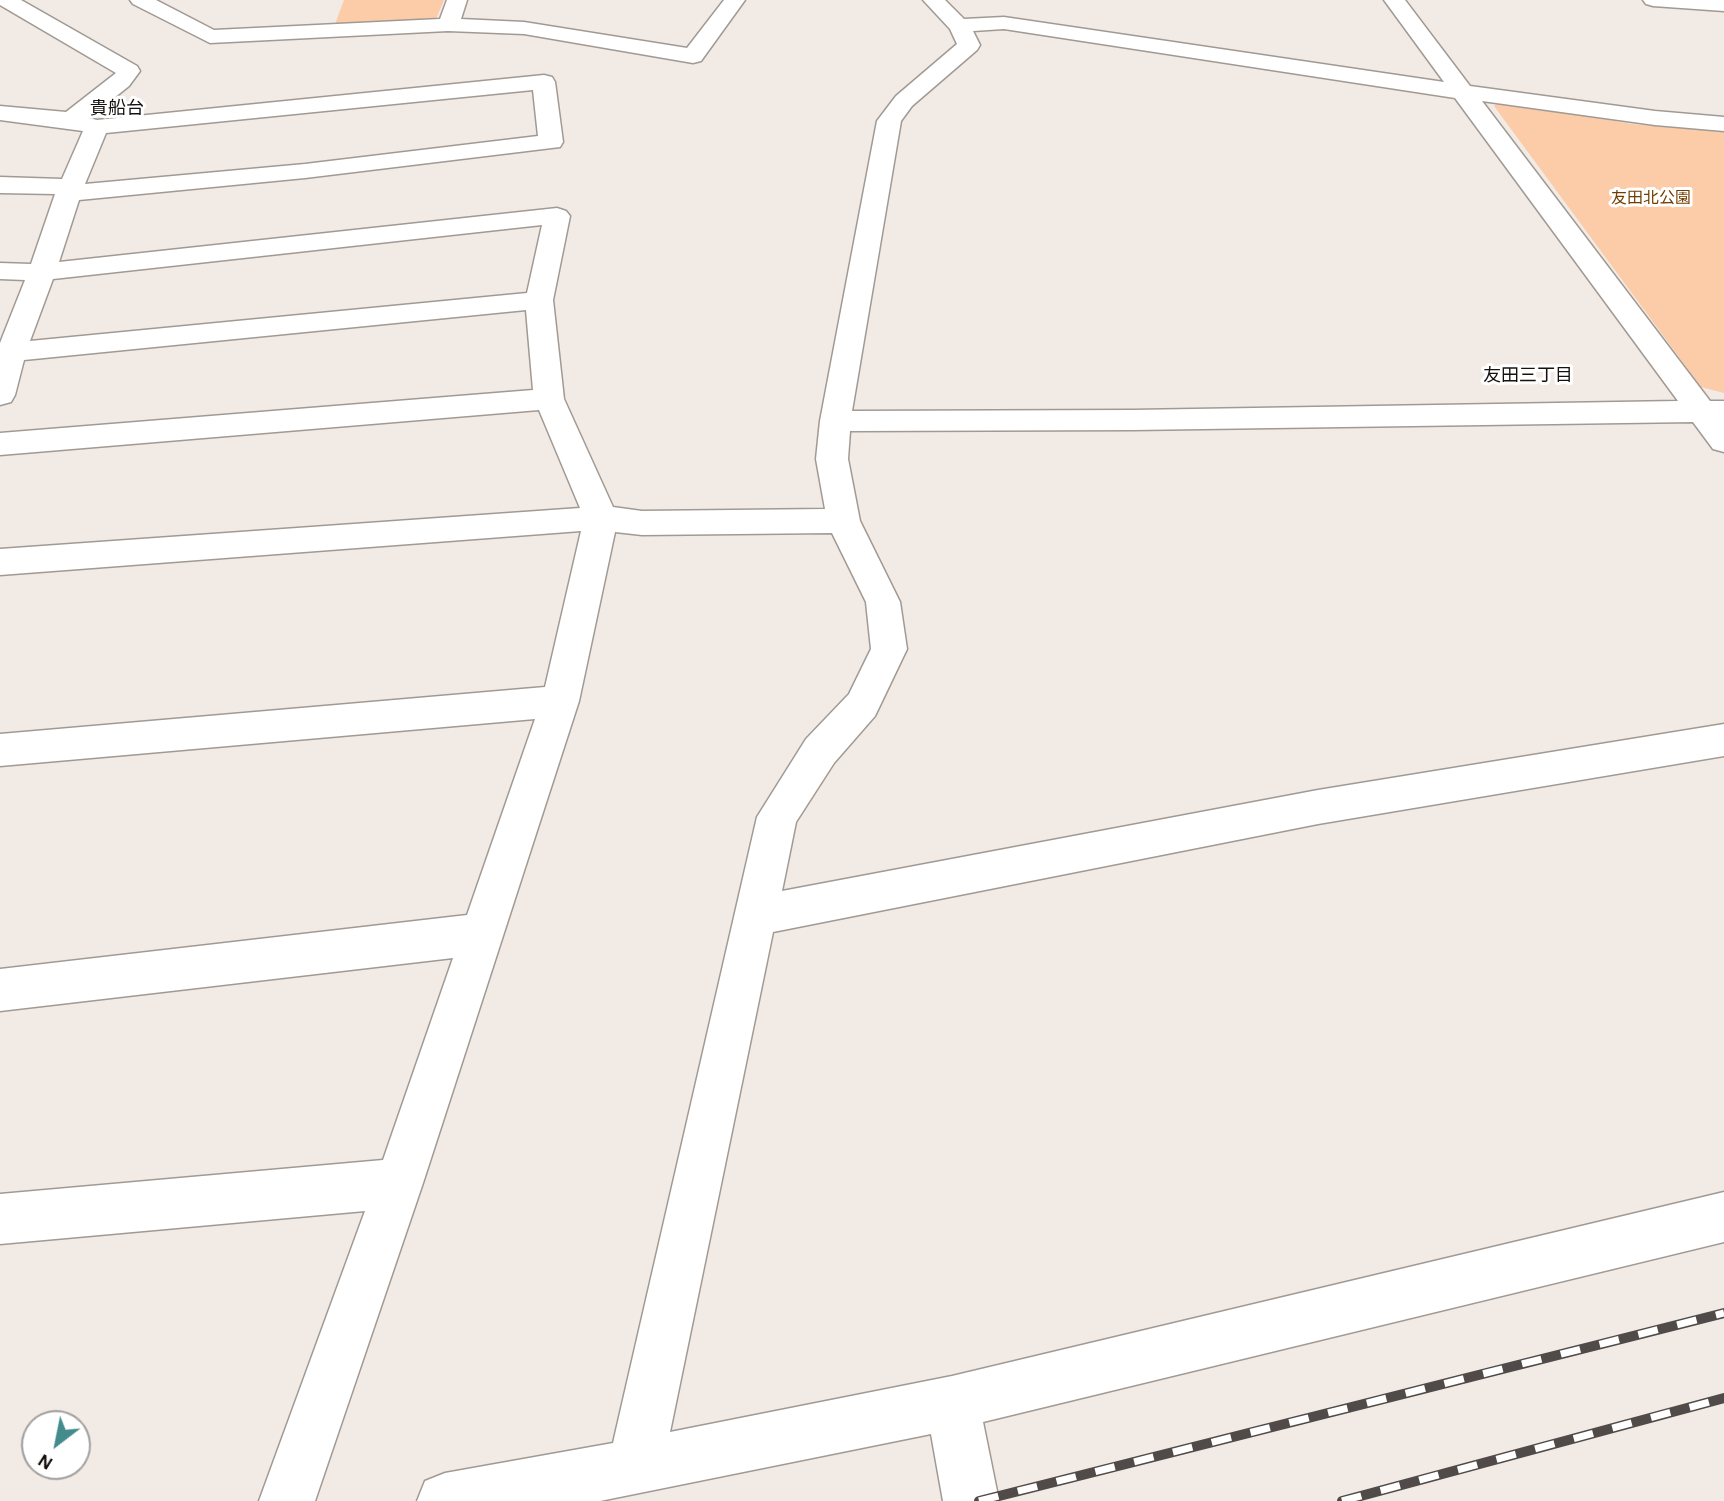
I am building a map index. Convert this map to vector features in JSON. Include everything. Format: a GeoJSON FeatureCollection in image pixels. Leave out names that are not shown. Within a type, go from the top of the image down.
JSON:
{"type":"FeatureCollection","features":[{"type":"Feature","properties":{"kind":"street"},"geometry":{"type":"LineString","coordinates":[[6,0],[129,71],[121,81],[71,120]]}},
{"type":"Feature","properties":{"kind":"street"},"geometry":{"type":"LineString","coordinates":[[140,0],[210,37],[448,25],[524,28],[693,56],[735,0]]}},
{"type":"Feature","properties":{"kind":"street"},"geometry":{"type":"LineString","coordinates":[[448,25],[457,0]]}},
{"type":"Feature","properties":{"kind":"street"},"geometry":{"type":"LineString","coordinates":[[635,1467],[777,817],[820,751],[862,705],[889,649],[883,602],[844,521],[832,459],[835,421],[889,121],[904,101],[969,45],[959,26],[933,0]]}},
{"type":"Feature","properties":{"kind":"street"},"geometry":{"type":"LineString","coordinates":[[1394,0],[1713,411],[1724,441]]}},
{"type":"Feature","properties":{"kind":"street"},"geometry":{"type":"LineString","coordinates":[[1653,0],[1724,5]]}},
{"type":"Feature","properties":{"kind":"street"},"geometry":{"type":"LineString","coordinates":[[959,26],[1004,23],[1464,92],[1655,118],[1724,124]]}},
{"type":"Feature","properties":{"kind":"street"},"geometry":{"type":"LineString","coordinates":[[0,113],[71,120],[97,127],[544,82],[551,142],[305,171],[69,190],[0,185]]}},
{"type":"Feature","properties":{"kind":"street"},"geometry":{"type":"LineString","coordinates":[[0,395],[10,352],[42,272],[69,190],[97,127]]}},
{"type":"Feature","properties":{"kind":"street"},"geometry":{"type":"LineString","coordinates":[[0,271],[42,272],[557,216],[539,300],[549,399],[601,518],[560,701],[398,1183],[287,1501]]}},
{"type":"Feature","properties":{"kind":"street"},"geometry":{"type":"LineString","coordinates":[[10,352],[539,300]]}},
{"type":"Feature","properties":{"kind":"street"},"geometry":{"type":"LineString","coordinates":[[0,444],[549,399]]}},
{"type":"Feature","properties":{"kind":"street"},"geometry":{"type":"LineString","coordinates":[[835,421],[1133,420],[1713,411]]}},
{"type":"Feature","properties":{"kind":"street"},"geometry":{"type":"LineString","coordinates":[[0,562],[601,518],[642,523],[844,521]]}},
{"type":"Feature","properties":{"kind":"street"},"geometry":{"type":"LineString","coordinates":[[0,750],[560,701]]}},
{"type":"Feature","properties":{"kind":"street"},"geometry":{"type":"LineString","coordinates":[[754,916],[1318,807],[1724,740]]}},
{"type":"Feature","properties":{"kind":"street"},"geometry":{"type":"LineString","coordinates":[[0,990],[481,934]]}},
{"type":"Feature","properties":{"kind":"street"},"geometry":{"type":"LineString","coordinates":[[0,1219],[398,1183]]}},
{"type":"Feature","properties":{"kind":"street"},"geometry":{"type":"LineString","coordinates":[[445,1501],[635,1467],[952,1403],[1724,1217]]}},
{"type":"Feature","properties":{"kind":"street"},"geometry":{"type":"LineString","coordinates":[[952,1403],[971,1501]]}},
{"type":"Feature","properties":{"kind":"green space"},"geometry":{"type":"Polygon","coordinates":[[[344,0],[444,0],[435,21],[334,27],[344,0]]]}},
{"type":"Feature","properties":{"kind":"green space","name":"友田北公園"},"geometry":{"type":"Polygon","coordinates":[[[1500,101],[1632,124],[1724,132],[1724,393],[1701,387],[1494,106],[1500,101]]]}},
{"type":"Feature","properties":{"kind":"railway"},"geometry":{"type":"LineString","coordinates":[[979,1501],[1724,1313]]}},
{"type":"Feature","properties":{"kind":"railway"},"geometry":{"type":"LineString","coordinates":[[1342,1501],[1724,1398]]}},
{"type":"Feature","properties":{"kind":"district","name":"貴船台"},"geometry":{"type":"Point","coordinates":[117,109]}},
{"type":"Feature","properties":{"kind":"district","name":"友田三丁目"},"geometry":{"type":"Point","coordinates":[1528,376]}}]}
